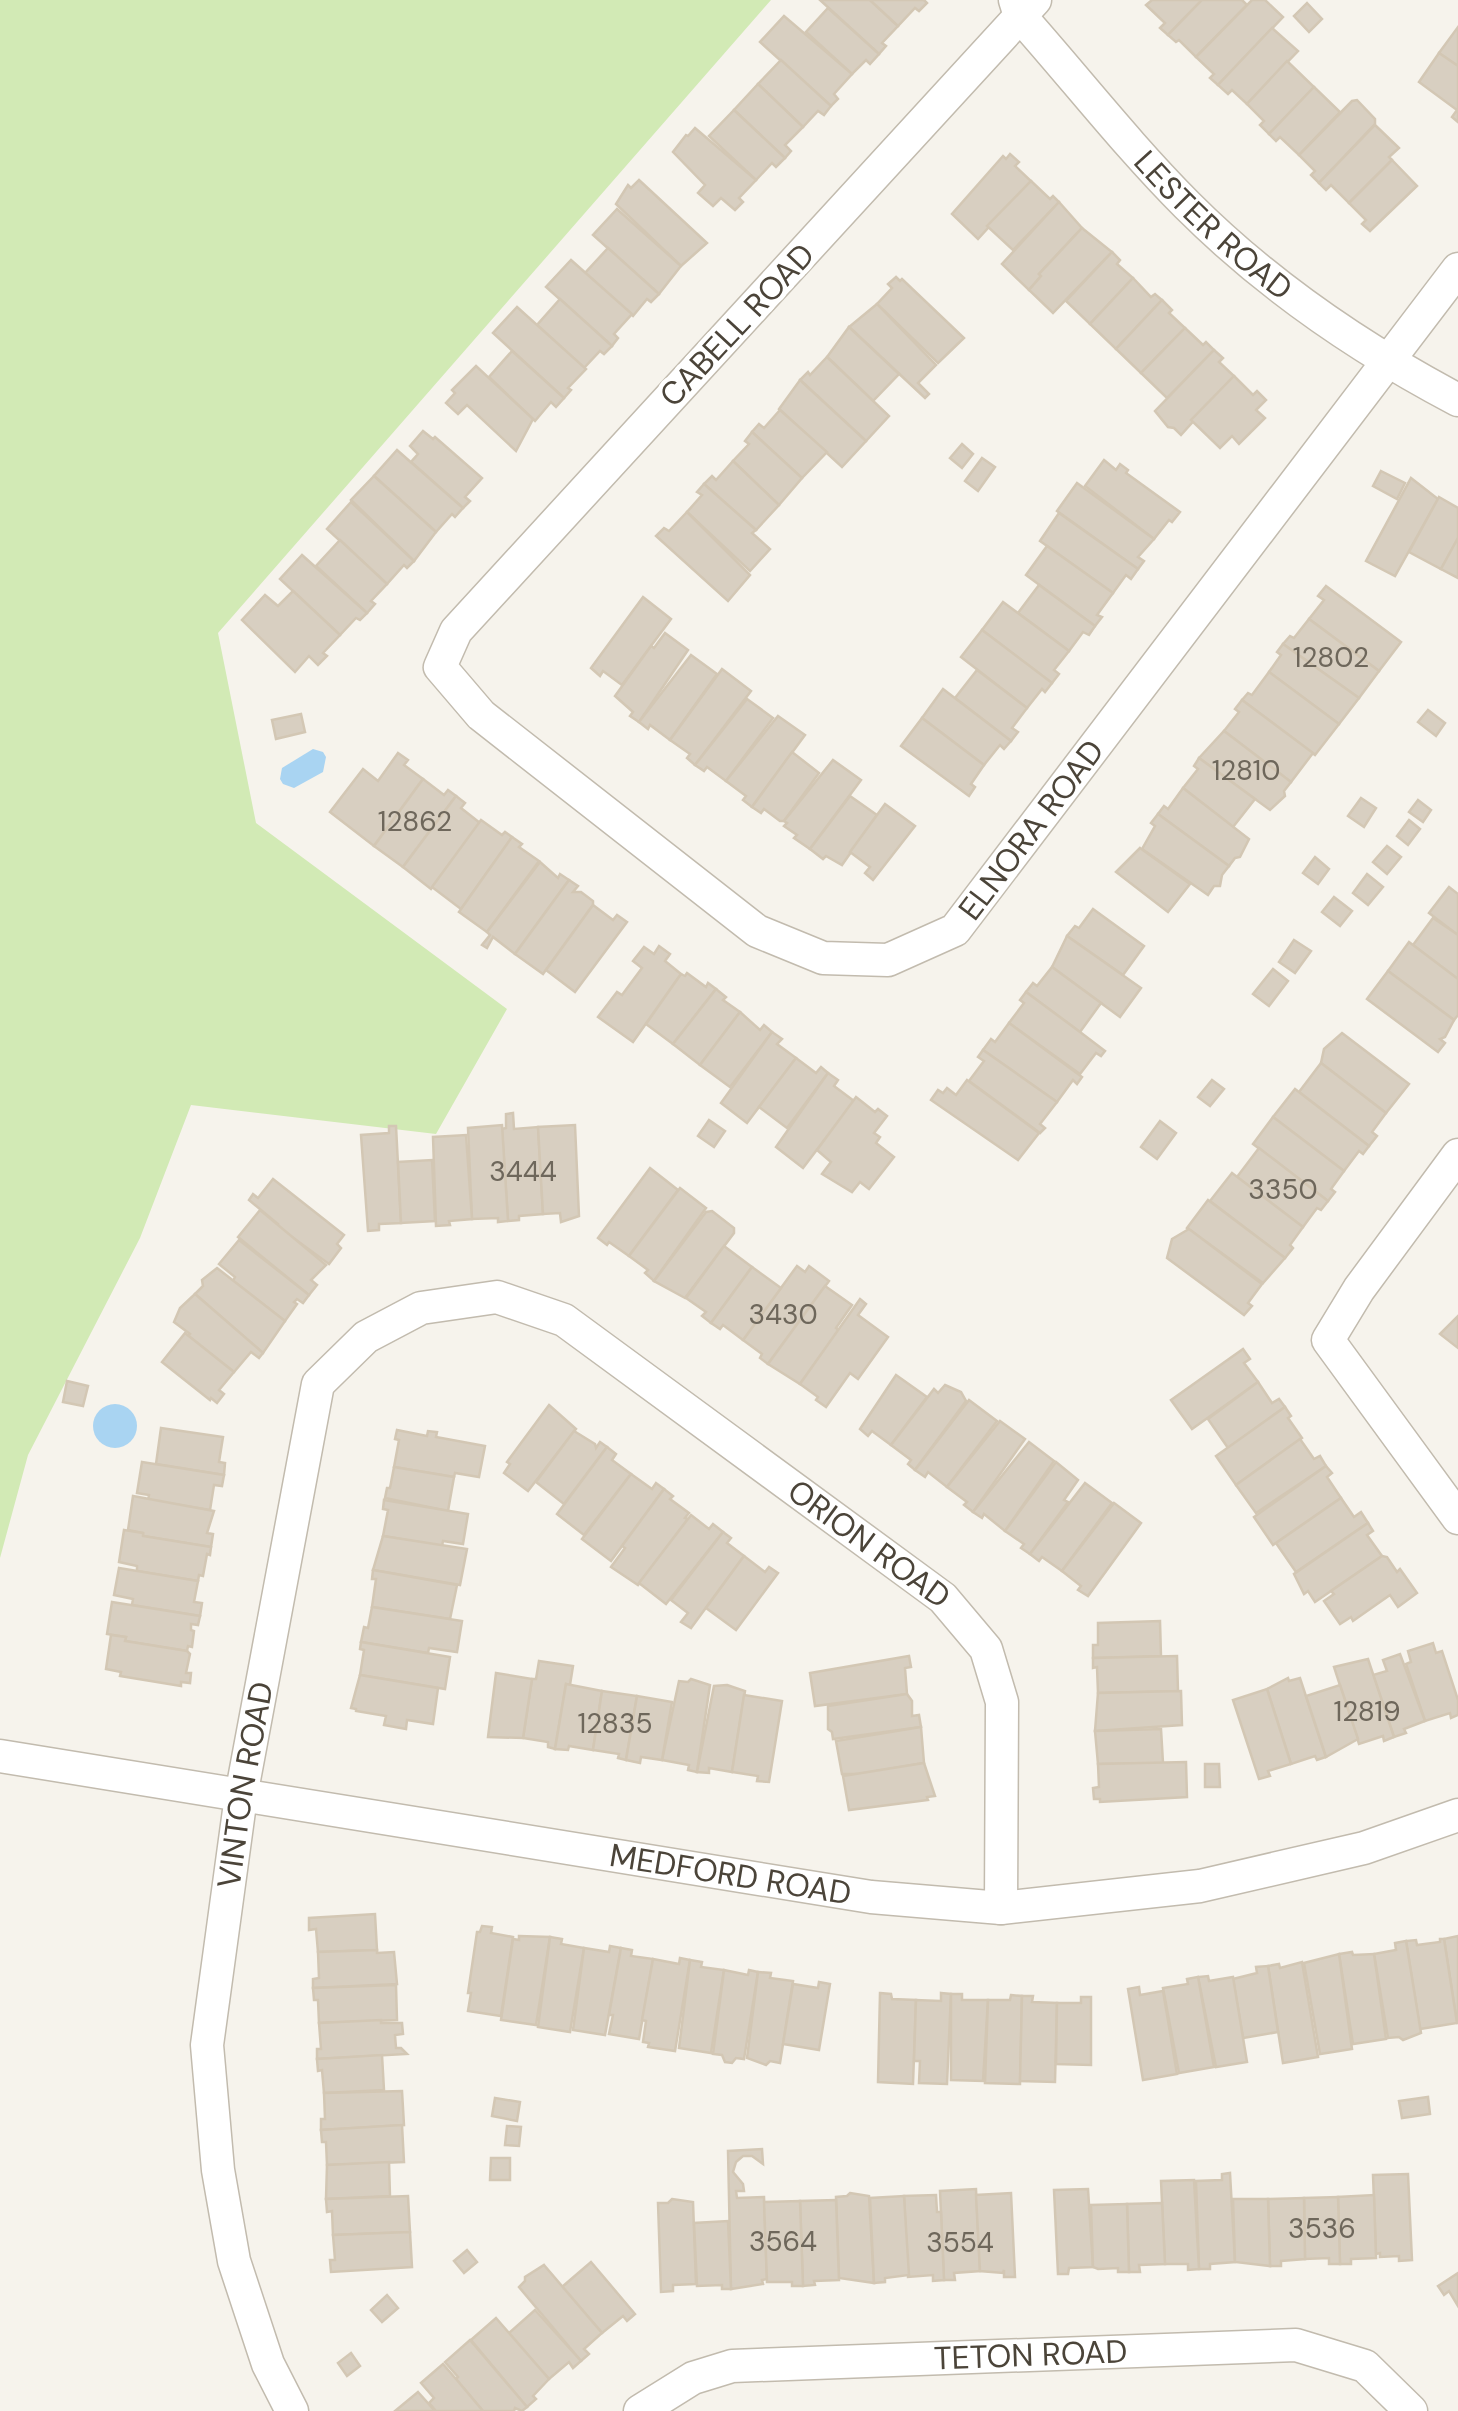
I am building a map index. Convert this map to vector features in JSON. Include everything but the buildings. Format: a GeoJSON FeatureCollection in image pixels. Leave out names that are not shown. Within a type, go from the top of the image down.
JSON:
{"type":"FeatureCollection","features":[{"type":"Feature","properties":{"kind":"street","name":"LESTER ROAD"},"geometry":{"type":"LineString","coordinates":[[1023,5],[1187,204],[1275,284],[1388,364],[1458,400]]}},
{"type":"Feature","properties":{"kind":"street","name":"CABELL ROAD"},"geometry":{"type":"LineString","coordinates":[[446,653],[456,631],[1023,5]]}},
{"type":"Feature","properties":{"kind":"street","name":"ELNORA ROAD"},"geometry":{"type":"LineString","coordinates":[[446,653],[440,667],[480,715],[757,931],[823,958],[888,960],[955,930],[1458,269]]}},
{"type":"Feature","properties":{"kind":"street"},"geometry":{"type":"LineString","coordinates":[[1457,1517],[1328,1340],[1360,1288],[1458,1155]]}},
{"type":"Feature","properties":{"kind":"street","name":"VINTON ROAD"},"geometry":{"type":"LineString","coordinates":[[292,2411],[268,2364],[234,2262],[218,2170],[207,2044],[240,1796],[318,1384],[366,1337],[422,1308],[498,1297],[524,1307]]}},
{"type":"Feature","properties":{"kind":"street","name":"ORION ROAD"},"geometry":{"type":"LineString","coordinates":[[524,1307],[564,1320],[943,1598],[986,1649],[1002,1702],[1001,1908]]}},
{"type":"Feature","properties":{"kind":"street","name":"MEDFORD ROAD"},"geometry":{"type":"LineString","coordinates":[[0,1756],[871,1897],[1001,1908],[1200,1886],[1364,1848],[1458,1815]]}},
{"type":"Feature","properties":{"kind":"street","name":"TETON ROAD"},"geometry":{"type":"LineString","coordinates":[[640,2411],[693,2378],[732,2366],[1296,2345],[1365,2366],[1411,2411]]}},
{"type":"Feature","properties":{"kind":"green space"},"geometry":{"type":"Polygon","coordinates":[[[0,0],[771,0],[218,633],[256,823],[507,1009],[436,1134],[191,1105],[140,1238],[28,1455],[0,1558],[0,0]]]}},
{"type":"Feature","properties":{"kind":"water"},"geometry":{"type":"Polygon","coordinates":[[[313,749],[326,757],[323,772],[294,788],[283,784],[282,768],[313,749]]]}},
{"type":"Feature","properties":{"kind":"water"},"geometry":{"type":"Polygon","coordinates":[[[115,1404],[130,1411],[137,1426],[130,1441],[115,1448],[100,1441],[93,1426],[100,1411],[115,1404]]]}}]}
